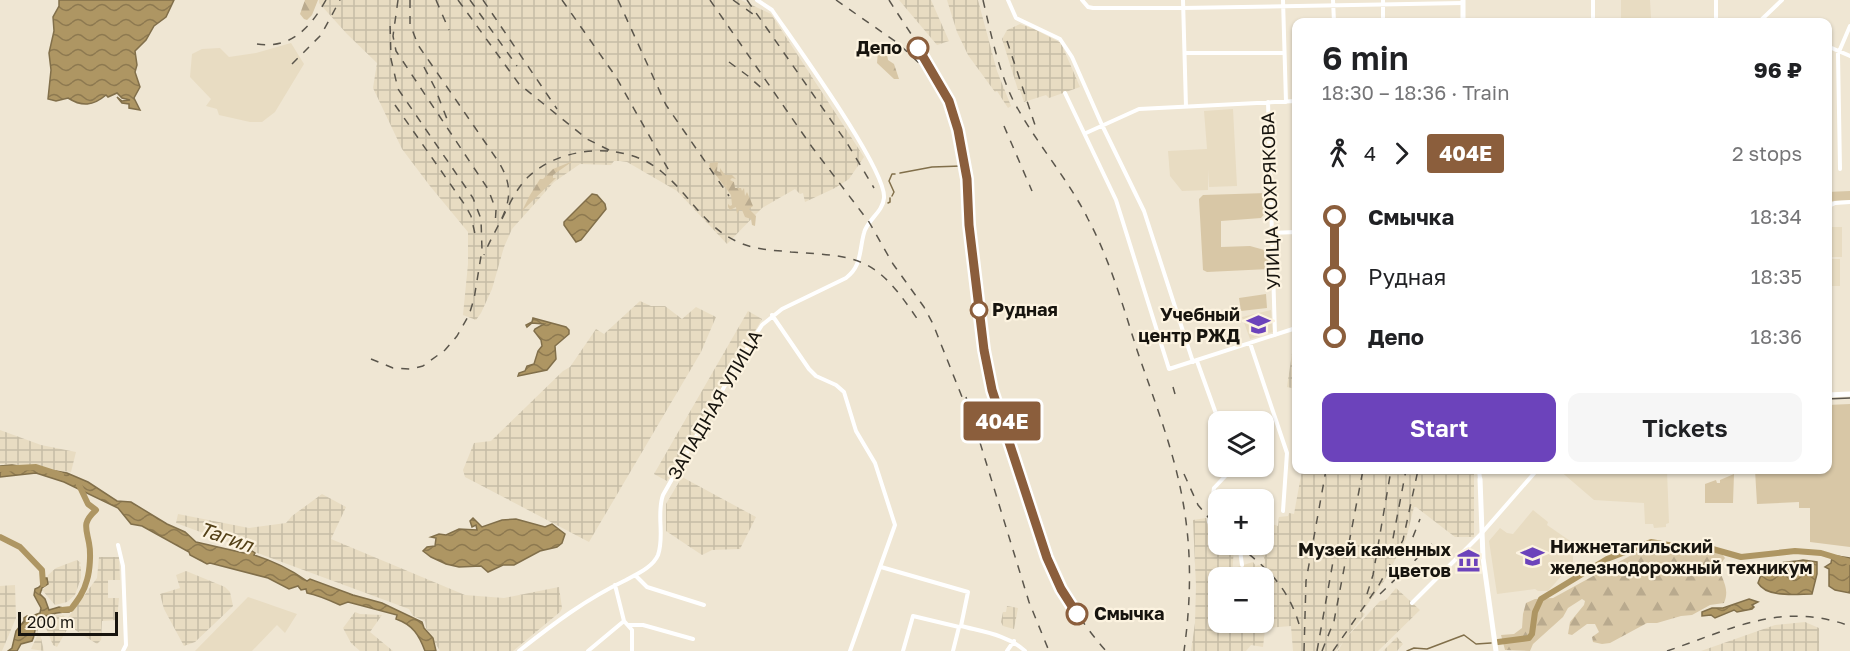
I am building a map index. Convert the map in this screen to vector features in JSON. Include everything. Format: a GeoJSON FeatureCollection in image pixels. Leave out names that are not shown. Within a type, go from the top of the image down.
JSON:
{"type":"FeatureCollection","features":[{"type":"Feature","properties":{"kind":"street","name":"ЗАПАДНАЯ УЛИЦА"},"geometry":{"type":"LineString","coordinates":[[519,651],[575,608],[653,563],[658,554],[660,510],[667,487],[762,325],[772,315],[854,272],[859,261],[865,230],[881,207],[884,196],[870,161],[855,134],[772,10],[758,0]]}},
{"type":"Feature","properties":{"kind":"street"},"geometry":{"type":"LineString","coordinates":[[1008,0],[1016,18],[1056,36],[1065,44],[1148,221],[1195,361],[1215,411]]}},
{"type":"Feature","properties":{"kind":"street"},"geometry":{"type":"LineString","coordinates":[[1082,0],[1088,7],[1183,8],[1284,6],[1333,2],[1463,1],[1463,18]]}},
{"type":"Feature","properties":{"kind":"street"},"geometry":{"type":"LineString","coordinates":[[1183,0],[1186,107]]}},
{"type":"Feature","properties":{"kind":"street","name":"УЛИЦА ХОХРЯКОВА"},"geometry":{"type":"LineString","coordinates":[[1283,0],[1286,102]]}},
{"type":"Feature","properties":{"kind":"street"},"geometry":{"type":"LineString","coordinates":[[1593,0],[1593,18]]}},
{"type":"Feature","properties":{"kind":"street"},"geometry":{"type":"LineString","coordinates":[[1716,0],[1717,18]]}},
{"type":"Feature","properties":{"kind":"street"},"geometry":{"type":"LineString","coordinates":[[1763,18],[1782,0]]}},
{"type":"Feature","properties":{"kind":"street"},"geometry":{"type":"LineString","coordinates":[[1333,2],[1334,18]]}},
{"type":"Feature","properties":{"kind":"street"},"geometry":{"type":"LineString","coordinates":[[1383,2],[1383,18]]}},
{"type":"Feature","properties":{"kind":"street"},"geometry":{"type":"LineString","coordinates":[[1840,169],[1839,51],[1850,26]]}},
{"type":"Feature","properties":{"kind":"street"},"geometry":{"type":"LineString","coordinates":[[1832,48],[1850,56]]}},
{"type":"Feature","properties":{"kind":"street"},"geometry":{"type":"LineString","coordinates":[[1185,53],[1284,53]]}},
{"type":"Feature","properties":{"kind":"street"},"geometry":{"type":"LineString","coordinates":[[1065,93],[1116,200],[1169,369],[1292,329]]}},
{"type":"Feature","properties":{"kind":"street"},"geometry":{"type":"LineString","coordinates":[[1086,133],[1136,109],[1292,101]]}},
{"type":"Feature","properties":{"kind":"street","name":"УЛИЦА ХОХРЯКОВА"},"geometry":{"type":"LineString","coordinates":[[1268,102],[1275,335]]}},
{"type":"Feature","properties":{"kind":"street"},"geometry":{"type":"LineString","coordinates":[[1832,204],[1850,202]]}},
{"type":"Feature","properties":{"kind":"street"},"geometry":{"type":"LineString","coordinates":[[1271,233],[1292,232]]}},
{"type":"Feature","properties":{"kind":"street"},"geometry":{"type":"LineString","coordinates":[[772,315],[809,369],[816,376],[836,385],[844,392],[856,430],[875,463],[895,525],[850,651]]}},
{"type":"Feature","properties":{"kind":"street"},"geometry":{"type":"LineString","coordinates":[[1250,344],[1286,447],[1287,462],[1282,511]]}},
{"type":"Feature","properties":{"kind":"street"},"geometry":{"type":"LineString","coordinates":[[1832,395],[1850,394]]}},
{"type":"Feature","properties":{"kind":"street"},"geometry":{"type":"LineString","coordinates":[[1480,474],[1481,534],[1496,651]]}},
{"type":"Feature","properties":{"kind":"street"},"geometry":{"type":"LineString","coordinates":[[1412,603],[1481,534],[1534,474]]}},
{"type":"Feature","properties":{"kind":"street"},"geometry":{"type":"LineString","coordinates":[[1214,489],[1223,477]]}},
{"type":"Feature","properties":{"kind":"street"},"geometry":{"type":"LineString","coordinates":[[118,545],[123,566],[126,645],[123,651]]}},
{"type":"Feature","properties":{"kind":"street"},"geometry":{"type":"LineString","coordinates":[[1241,555],[1242,565]]}},
{"type":"Feature","properties":{"kind":"street"},"geometry":{"type":"LineString","coordinates":[[881,567],[968,592],[953,651]]}},
{"type":"Feature","properties":{"kind":"street"},"geometry":{"type":"LineString","coordinates":[[635,575],[647,587],[704,605]]}},
{"type":"Feature","properties":{"kind":"street"},"geometry":{"type":"LineString","coordinates":[[615,585],[626,623],[632,630],[632,651]]}},
{"type":"Feature","properties":{"kind":"street"},"geometry":{"type":"LineString","coordinates":[[903,651],[913,616],[960,626],[1014,642],[1026,651]]}},
{"type":"Feature","properties":{"kind":"street"},"geometry":{"type":"LineString","coordinates":[[588,651],[626,623],[643,625],[693,639]]}},
{"type":"Feature","properties":{"kind":"street"},"geometry":{"type":"LineString","coordinates":[[1007,651],[1014,642]]}},
{"type":"Feature","properties":{"kind":"shaded area"},"geometry":{"type":"Polygon","coordinates":[[[319,0],[741,0],[771,14],[864,157],[849,179],[835,188],[805,202],[803,193],[800,194],[795,189],[762,208],[727,244],[677,191],[627,162],[614,161],[611,165],[580,164],[554,182],[512,229],[504,247],[492,289],[476,320],[463,315],[468,264],[468,232],[402,149],[373,88],[377,63],[347,34],[319,3],[319,0]]]}},
{"type":"Feature","properties":{"kind":"shaded area"},"geometry":{"type":"Polygon","coordinates":[[[899,0],[931,0],[949,41],[937,45],[899,0]]]}},
{"type":"Feature","properties":{"kind":"shaded area"},"geometry":{"type":"Polygon","coordinates":[[[947,0],[978,0],[997,71],[1011,106],[1008,108],[968,55],[957,32],[947,0]]]}},
{"type":"Feature","properties":{"kind":"shaded area"},"geometry":{"type":"Polygon","coordinates":[[[1621,0],[1650,0],[1651,18],[1621,18],[1621,0]]]}},
{"type":"Feature","properties":{"kind":"shaded area"},"geometry":{"type":"Polygon","coordinates":[[[1020,24],[1061,43],[1080,87],[1049,98],[1046,95],[1024,102],[1002,39],[1007,30],[1020,24]]]}},
{"type":"Feature","properties":{"kind":"shaded area"},"geometry":{"type":"Polygon","coordinates":[[[291,43],[304,64],[275,112],[262,122],[250,122],[219,115],[217,109],[206,106],[211,99],[190,77],[192,54],[202,49],[220,48],[229,57],[256,53],[291,43]]]}},
{"type":"Feature","properties":{"kind":"shaded area"},"geometry":{"type":"Polygon","coordinates":[[[1233,109],[1237,186],[1209,187],[1208,169],[1208,190],[1182,191],[1170,176],[1168,151],[1207,149],[1204,111],[1233,109]]]}},
{"type":"Feature","properties":{"kind":"shaded area"},"geometry":{"type":"Polygon","coordinates":[[[1832,227],[1842,227],[1842,257],[1832,257],[1832,227]]]}},
{"type":"Feature","properties":{"kind":"shaded area"},"geometry":{"type":"Polygon","coordinates":[[[1832,259],[1840,259],[1840,286],[1832,286],[1832,259]]]}},
{"type":"Feature","properties":{"kind":"shaded area"},"geometry":{"type":"Polygon","coordinates":[[[640,301],[651,306],[665,306],[682,319],[696,307],[716,317],[701,352],[589,542],[465,477],[463,470],[474,443],[491,441],[563,371],[570,367],[596,329],[604,334],[640,301]]]}},
{"type":"Feature","properties":{"kind":"shaded area","name":"Учебный центр РЖД"},"geometry":{"type":"Polygon","coordinates":[[[1271,310],[1273,332],[1250,339],[1242,317],[1271,310]]]}},
{"type":"Feature","properties":{"kind":"shaded area"},"geometry":{"type":"Polygon","coordinates":[[[748,311],[762,319],[667,481],[654,474],[748,311]]]}},
{"type":"Feature","properties":{"kind":"shaded area"},"geometry":{"type":"Polygon","coordinates":[[[1292,353],[1292,388],[1287,387],[1292,353]]]}},
{"type":"Feature","properties":{"kind":"shaded area"},"geometry":{"type":"Polygon","coordinates":[[[0,430],[41,445],[76,452],[71,472],[0,464],[0,430]]]}},
{"type":"Feature","properties":{"kind":"shaded area"},"geometry":{"type":"Polygon","coordinates":[[[1301,474],[1474,474],[1474,537],[1455,537],[1414,507],[1406,539],[1384,581],[1362,612],[1365,614],[1346,638],[1380,601],[1386,600],[1396,588],[1420,610],[1378,651],[1338,651],[1343,642],[1336,651],[1293,651],[1291,626],[1274,627],[1274,567],[1262,567],[1260,565],[1265,563],[1264,557],[1261,555],[1274,555],[1274,525],[1278,526],[1279,517],[1288,516],[1289,513],[1294,514],[1301,474]]]}},
{"type":"Feature","properties":{"kind":"shaded area"},"geometry":{"type":"Polygon","coordinates":[[[1564,474],[1667,474],[1669,523],[1666,527],[1654,528],[1653,524],[1645,524],[1644,503],[1594,500],[1564,474]]]}},
{"type":"Feature","properties":{"kind":"shaded area"},"geometry":{"type":"Polygon","coordinates":[[[682,477],[756,517],[740,549],[712,550],[702,555],[666,531],[666,504],[682,477]]]}},
{"type":"Feature","properties":{"kind":"shaded area"},"geometry":{"type":"Polygon","coordinates":[[[322,494],[346,507],[331,539],[465,595],[504,598],[559,587],[562,608],[513,651],[440,651],[426,628],[425,621],[413,616],[409,609],[176,523],[178,514],[249,528],[286,523],[322,494]]]}},
{"type":"Feature","properties":{"kind":"shaded area","name":"Нижнетагильский железнодорожный техникум"},"geometry":{"type":"Polygon","coordinates":[[[1533,510],[1548,522],[1547,525],[1579,547],[1573,552],[1573,563],[1548,591],[1535,589],[1497,594],[1489,541],[1500,528],[1513,534],[1533,510]]]}},
{"type":"Feature","properties":{"kind":"shaded area"},"geometry":{"type":"Polygon","coordinates":[[[1206,518],[1208,555],[1233,555],[1233,567],[1208,567],[1208,633],[1265,633],[1263,647],[1251,645],[1246,651],[1191,651],[1195,623],[1196,586],[1193,520],[1206,518]]]}},
{"type":"Feature","properties":{"kind":"shaded area"},"geometry":{"type":"Polygon","coordinates":[[[99,557],[119,557],[120,580],[108,580],[108,598],[119,598],[117,620],[102,621],[101,640],[97,644],[69,626],[57,647],[53,645],[43,621],[55,614],[63,615],[67,619],[97,578],[99,557]]]}},
{"type":"Feature","properties":{"kind":"shaded area"},"geometry":{"type":"Polygon","coordinates":[[[77,560],[81,563],[79,565],[81,578],[75,595],[67,602],[55,605],[42,590],[46,587],[48,575],[56,568],[77,560]]]}},
{"type":"Feature","properties":{"kind":"shaded area"},"geometry":{"type":"Polygon","coordinates":[[[1253,562],[1256,566],[1261,567],[1237,567],[1253,562]]]}},
{"type":"Feature","properties":{"kind":"shaded area"},"geometry":{"type":"Polygon","coordinates":[[[186,571],[225,587],[230,592],[233,606],[195,642],[184,646],[164,609],[160,594],[180,588],[176,575],[186,571]]]}},
{"type":"Feature","properties":{"kind":"shaded area"},"geometry":{"type":"Polygon","coordinates":[[[15,585],[16,618],[0,651],[0,586],[15,585]]]}},
{"type":"Feature","properties":{"kind":"shaded area"},"geometry":{"type":"Polygon","coordinates":[[[248,597],[297,614],[285,633],[277,625],[252,651],[195,651],[248,597]]]}},
{"type":"Feature","properties":{"kind":"shaded area"},"geometry":{"type":"Polygon","coordinates":[[[1007,606],[1018,608],[1014,629],[1003,626],[1001,622],[1007,606]]]}},
{"type":"Feature","properties":{"kind":"shaded area"},"geometry":{"type":"Polygon","coordinates":[[[355,612],[382,615],[370,632],[393,651],[360,651],[351,643],[343,628],[355,612]]]}},
{"type":"Feature","properties":{"kind":"shaded area"},"geometry":{"type":"Polygon","coordinates":[[[1805,622],[1819,628],[1819,651],[1701,651],[1775,625],[1805,622]]]}},
{"type":"Feature","properties":{"kind":"shaded area"},"geometry":{"type":"Polygon","coordinates":[[[36,629],[40,634],[44,651],[31,649],[37,636],[36,629]]]}},
{"type":"Feature","properties":{"kind":"shaded area"},"geometry":{"type":"Polygon","coordinates":[[[1397,637],[1403,644],[1397,651],[1383,651],[1397,637]]]}},
{"type":"Feature","properties":{"kind":"green space"},"geometry":{"type":"Polygon","coordinates":[[[305,0],[318,0],[312,15],[307,20],[300,14],[305,0]]]}},
{"type":"Feature","properties":{"kind":"green space"},"geometry":{"type":"Polygon","coordinates":[[[881,50],[894,64],[899,79],[894,79],[877,63],[878,51],[881,50]]]}},
{"type":"Feature","properties":{"kind":"green space"},"geometry":{"type":"Polygon","coordinates":[[[573,161],[553,175],[553,178],[556,178],[522,211],[540,179],[543,179],[553,169],[573,161]]]}},
{"type":"Feature","properties":{"kind":"green space"},"geometry":{"type":"Polygon","coordinates":[[[718,162],[717,171],[720,172],[720,168],[725,175],[732,175],[736,179],[730,180],[734,182],[735,188],[741,188],[742,191],[744,188],[745,196],[747,192],[753,206],[749,209],[756,216],[755,226],[752,225],[751,219],[745,217],[742,210],[739,210],[737,214],[736,207],[730,210],[728,207],[728,204],[732,205],[731,195],[709,166],[710,163],[718,162]]]}},
{"type":"Feature","properties":{"kind":"green space"},"geometry":{"type":"Polygon","coordinates":[[[1850,191],[1850,200],[1832,201],[1832,192],[1850,191]]]}},
{"type":"Feature","properties":{"kind":"green space"},"geometry":{"type":"Polygon","coordinates":[[[1267,193],[1267,211],[1261,218],[1221,221],[1221,247],[1250,246],[1268,251],[1269,269],[1207,272],[1203,270],[1199,199],[1203,195],[1267,193]]]}},
{"type":"Feature","properties":{"kind":"green space"},"geometry":{"type":"Polygon","coordinates":[[[1266,294],[1267,308],[1241,311],[1239,298],[1266,294]]]}},
{"type":"Feature","properties":{"kind":"green space"},"geometry":{"type":"Polygon","coordinates":[[[1850,404],[1850,547],[1810,542],[1810,508],[1799,508],[1799,502],[1757,504],[1755,474],[1832,474],[1832,405],[1850,404]]]}},
{"type":"Feature","properties":{"kind":"green space"},"geometry":{"type":"Polygon","coordinates":[[[1734,474],[1733,503],[1705,503],[1705,484],[1716,480],[1720,483],[1720,480],[1734,474]]]}},
{"type":"Feature","properties":{"kind":"green space"},"geometry":{"type":"Polygon","coordinates":[[[1698,547],[1722,554],[1725,558],[1720,569],[1726,589],[1724,603],[1710,605],[1692,615],[1647,623],[1610,643],[1602,644],[1593,642],[1592,637],[1599,632],[1595,624],[1587,624],[1572,635],[1568,634],[1570,622],[1584,605],[1585,601],[1582,599],[1568,608],[1563,617],[1533,644],[1530,651],[1505,650],[1501,635],[1514,634],[1522,628],[1526,603],[1535,599],[1553,598],[1637,552],[1649,549],[1674,551],[1698,547]]]}},
{"type":"Feature","properties":{"kind":"water"},"geometry":{"type":"Polygon","coordinates":[[[59,0],[174,0],[166,17],[154,26],[146,40],[135,51],[137,65],[135,72],[140,87],[134,98],[140,110],[129,108],[129,104],[122,103],[117,97],[122,101],[130,100],[122,98],[117,93],[108,97],[106,95],[87,104],[68,98],[56,101],[48,99],[51,70],[49,53],[54,31],[53,17],[59,6],[59,0]]]}},
{"type":"Feature","properties":{"kind":"water"},"geometry":{"type":"Polygon","coordinates":[[[592,194],[597,195],[605,204],[606,209],[581,240],[576,242],[564,222],[592,194]]]}},
{"type":"Feature","properties":{"kind":"water"},"geometry":{"type":"Polygon","coordinates":[[[533,318],[566,327],[569,334],[555,346],[556,359],[547,370],[518,376],[519,373],[525,371],[527,366],[534,364],[542,346],[541,340],[534,331],[544,324],[532,323],[527,327],[526,325],[532,322],[533,318]]]}},
{"type":"Feature","properties":{"kind":"water"},"geometry":{"type":"Polygon","coordinates":[[[12,465],[67,473],[88,482],[117,501],[131,502],[185,532],[196,542],[244,553],[252,551],[254,555],[282,566],[307,581],[310,579],[382,603],[422,622],[433,638],[436,651],[425,651],[415,631],[396,619],[397,615],[348,602],[340,605],[307,593],[306,589],[301,590],[298,586],[289,589],[268,578],[207,564],[142,526],[131,524],[118,508],[64,482],[36,473],[0,477],[0,466],[12,465]]]}},
{"type":"Feature","properties":{"kind":"water"},"geometry":{"type":"Polygon","coordinates":[[[473,518],[482,527],[502,520],[516,519],[545,527],[552,524],[565,534],[562,543],[557,547],[540,551],[514,565],[503,565],[488,572],[481,566],[459,567],[446,564],[423,551],[427,547],[435,546],[436,538],[431,537],[439,534],[446,535],[459,529],[477,530],[476,525],[472,527],[470,521],[473,518]]]}},
{"type":"Feature","properties":{"kind":"water"},"geometry":{"type":"Polygon","coordinates":[[[1832,557],[1850,558],[1850,593],[1835,590],[1829,586],[1829,569],[1825,567],[1831,563],[1832,557]]]}},
{"type":"Feature","properties":{"kind":"water"},"geometry":{"type":"Polygon","coordinates":[[[1803,560],[1817,562],[1817,574],[1812,594],[1775,593],[1762,588],[1758,583],[1761,575],[1770,566],[1803,560]]]}},
{"type":"Feature","properties":{"kind":"water"},"geometry":{"type":"Polygon","coordinates":[[[42,578],[47,578],[48,584],[42,588],[40,594],[45,599],[49,610],[59,607],[69,609],[69,612],[55,613],[45,617],[38,623],[32,641],[21,644],[17,651],[8,651],[12,648],[16,631],[24,618],[40,613],[41,608],[34,595],[35,589],[41,585],[42,578]]]}},
{"type":"Feature","properties":{"kind":"water"},"geometry":{"type":"Polygon","coordinates":[[[1749,599],[1758,602],[1752,605],[1754,607],[1752,609],[1737,612],[1734,610],[1715,618],[1711,615],[1702,616],[1702,612],[1712,608],[1723,608],[1749,599]]]}},
{"type":"Feature","properties":{"kind":"waterway"},"geometry":{"type":"LineString","coordinates":[[900,173],[932,167],[961,166]]}},
{"type":"Feature","properties":{"kind":"waterway"},"geometry":{"type":"LineString","coordinates":[[892,196],[894,192],[889,181],[892,174],[895,174]]}},
{"type":"Feature","properties":{"kind":"waterway"},"geometry":{"type":"LineString","coordinates":[[888,203],[890,198]]}},
{"type":"Feature","properties":{"kind":"waterway","name":"Тагил"},"geometry":{"type":"LineString","coordinates":[[0,469],[36,467],[61,475]]}},
{"type":"Feature","properties":{"kind":"waterway"},"geometry":{"type":"LineString","coordinates":[[62,610],[71,609],[78,599],[89,571],[90,552],[86,525],[96,510],[88,504],[79,485]]}},
{"type":"Feature","properties":{"kind":"waterway"},"geometry":{"type":"LineString","coordinates":[[0,537],[20,547],[42,570],[43,584]]}},
{"type":"Feature","properties":{"kind":"waterway"},"geometry":{"type":"LineString","coordinates":[[1498,642],[1529,638],[1532,634],[1535,612],[1541,599],[1607,559],[1651,542],[1680,547],[1709,548],[1741,557],[1795,551],[1821,553],[1850,562]]}},
{"type":"Feature","properties":{"kind":"waterway"},"geometry":{"type":"LineString","coordinates":[[1407,651],[1414,648],[1427,649],[1464,635],[1476,644],[1491,643]]}},
{"type":"Feature","properties":{"kind":"tram line"},"geometry":{"type":"LineString","coordinates":[[1832,399],[1850,398]]}},
{"type":"Feature","properties":{"kind":"railway"},"geometry":{"type":"LineString","coordinates":[[257,44],[269,45],[290,40],[306,28],[326,0]]}},
{"type":"Feature","properties":{"kind":"railway"},"geometry":{"type":"LineString","coordinates":[[292,64],[321,35],[340,0]]}},
{"type":"Feature","properties":{"kind":"railway"},"geometry":{"type":"LineString","coordinates":[[398,0],[393,36],[396,51],[488,189],[496,210],[495,226]]}},
{"type":"Feature","properties":{"kind":"railway"},"geometry":{"type":"LineString","coordinates":[[410,0],[410,24],[418,45],[498,161],[505,175],[508,187],[506,209],[484,255]]}},
{"type":"Feature","properties":{"kind":"railway"},"geometry":{"type":"LineString","coordinates":[[436,0],[449,30]]}},
{"type":"Feature","properties":{"kind":"railway"},"geometry":{"type":"LineString","coordinates":[[458,0],[519,84],[587,139],[609,150]]}},
{"type":"Feature","properties":{"kind":"railway"},"geometry":{"type":"LineString","coordinates":[[470,0],[517,66]]}},
{"type":"Feature","properties":{"kind":"railway"},"geometry":{"type":"LineString","coordinates":[[483,0],[557,109]]}},
{"type":"Feature","properties":{"kind":"railway"},"geometry":{"type":"LineString","coordinates":[[562,0],[616,77],[672,176]]}},
{"type":"Feature","properties":{"kind":"railway"},"geometry":{"type":"LineString","coordinates":[[618,0],[666,105],[729,196]]}},
{"type":"Feature","properties":{"kind":"railway"},"geometry":{"type":"LineString","coordinates":[[710,0],[812,147],[869,222],[893,264],[924,307],[966,407]]}},
{"type":"Feature","properties":{"kind":"railway"},"geometry":{"type":"LineString","coordinates":[[733,0],[753,14]]}},
{"type":"Feature","properties":{"kind":"railway"},"geometry":{"type":"LineString","coordinates":[[747,0],[847,143],[874,188]]}},
{"type":"Feature","properties":{"kind":"railway"},"geometry":{"type":"LineString","coordinates":[[836,0],[899,44],[922,66]]}},
{"type":"Feature","properties":{"kind":"railway"},"geometry":{"type":"LineString","coordinates":[[889,0],[941,85],[959,133],[966,172],[974,271],[988,369],[994,396],[1031,511],[1046,554],[1064,593],[1106,651]]}},
{"type":"Feature","properties":{"kind":"railway"},"geometry":{"type":"LineString","coordinates":[[983,0],[999,64],[1013,100],[1080,204],[1103,251],[1116,283],[1169,444],[1179,483],[1188,539],[1189,595],[1184,651]]}},
{"type":"Feature","properties":{"kind":"railway"},"geometry":{"type":"LineString","coordinates":[[371,359],[393,368],[411,369],[423,366],[445,350],[457,336],[469,315],[482,250],[481,219],[473,198],[398,89],[391,59],[390,23]]}},
{"type":"Feature","properties":{"kind":"railway"},"geometry":{"type":"LineString","coordinates":[[1007,41],[1035,125]]}},
{"type":"Feature","properties":{"kind":"railway"},"geometry":{"type":"LineString","coordinates":[[729,62],[766,92]]}},
{"type":"Feature","properties":{"kind":"railway"},"geometry":{"type":"LineString","coordinates":[[424,67],[447,119]]}},
{"type":"Feature","properties":{"kind":"railway"},"geometry":{"type":"LineString","coordinates":[[395,105],[465,205],[471,216],[475,234]]}},
{"type":"Feature","properties":{"kind":"railway"},"geometry":{"type":"LineString","coordinates":[[1004,126],[1032,191]]}},
{"type":"Feature","properties":{"kind":"railway"},"geometry":{"type":"LineString","coordinates":[[502,219],[513,197],[528,177],[542,166],[558,158],[594,151],[631,155],[662,172],[706,219],[726,236],[744,245],[757,248],[835,256],[852,259],[866,265],[891,284],[918,320]]}},
{"type":"Feature","properties":{"kind":"railway"},"geometry":{"type":"LineString","coordinates":[[1173,387],[1175,394]]}},
{"type":"Feature","properties":{"kind":"railway"},"geometry":{"type":"LineString","coordinates":[[966,397],[1029,602],[1049,651]]}},
{"type":"Feature","properties":{"kind":"railway"},"geometry":{"type":"LineString","coordinates":[[1184,474],[1198,505],[1208,517]]}},
{"type":"Feature","properties":{"kind":"railway"},"geometry":{"type":"LineString","coordinates":[[1304,651],[1306,581],[1325,474]]}},
{"type":"Feature","properties":{"kind":"railway"},"geometry":{"type":"LineString","coordinates":[[1322,651],[1334,621],[1362,474]]}},
{"type":"Feature","properties":{"kind":"railway"},"geometry":{"type":"LineString","coordinates":[[1367,594],[1373,575],[1390,474]]}},
{"type":"Feature","properties":{"kind":"railway"},"geometry":{"type":"LineString","coordinates":[[1390,554],[1405,474]]}},
{"type":"Feature","properties":{"kind":"railway"},"geometry":{"type":"LineString","coordinates":[[1333,651],[1379,585],[1403,540],[1417,474]]}},
{"type":"Feature","properties":{"kind":"railway"},"geometry":{"type":"LineString","coordinates":[[1407,552],[1420,519]]}},
{"type":"Feature","properties":{"kind":"railway"},"geometry":{"type":"LineString","coordinates":[[1380,594],[1436,540]]}},
{"type":"Feature","properties":{"kind":"railway"},"geometry":{"type":"LineString","coordinates":[[1317,651],[1336,545]]}},
{"type":"Feature","properties":{"kind":"railway"},"geometry":{"type":"LineString","coordinates":[[1249,555],[1269,572],[1285,592],[1301,631]]}},
{"type":"Feature","properties":{"kind":"railway"},"geometry":{"type":"LineString","coordinates":[[1667,651],[1735,627],[1779,617],[1801,616],[1825,619],[1850,626]]}},
{"type":"Feature","properties":{"kind":"train","name":"404Е"},"geometry":{"type":"LineString","coordinates":[[918,48],[949,101],[958,130],[967,179],[969,225],[984,350],[992,390],[1047,558],[1061,589],[1077,614]]}},
{"type":"Feature","properties":{"kind":"place","name":"Депо"},"geometry":{"type":"Point","coordinates":[918,48]}},
{"type":"Feature","properties":{"kind":"place","name":"Рудная"},"geometry":{"type":"Point","coordinates":[979,310]}},
{"type":"Feature","properties":{"kind":"place","name":"Учебный центр РЖД"},"geometry":{"type":"Point","coordinates":[1258,325]}},
{"type":"Feature","properties":{"kind":"place","name":"Нижнетагильский железнодорожный техникум"},"geometry":{"type":"Point","coordinates":[1532,557]}},
{"type":"Feature","properties":{"kind":"place","name":"Музей каменных цветов"},"geometry":{"type":"Point","coordinates":[1469,560]}},
{"type":"Feature","properties":{"kind":"place","name":"Смычка"},"geometry":{"type":"Point","coordinates":[1077,614]}}]}
